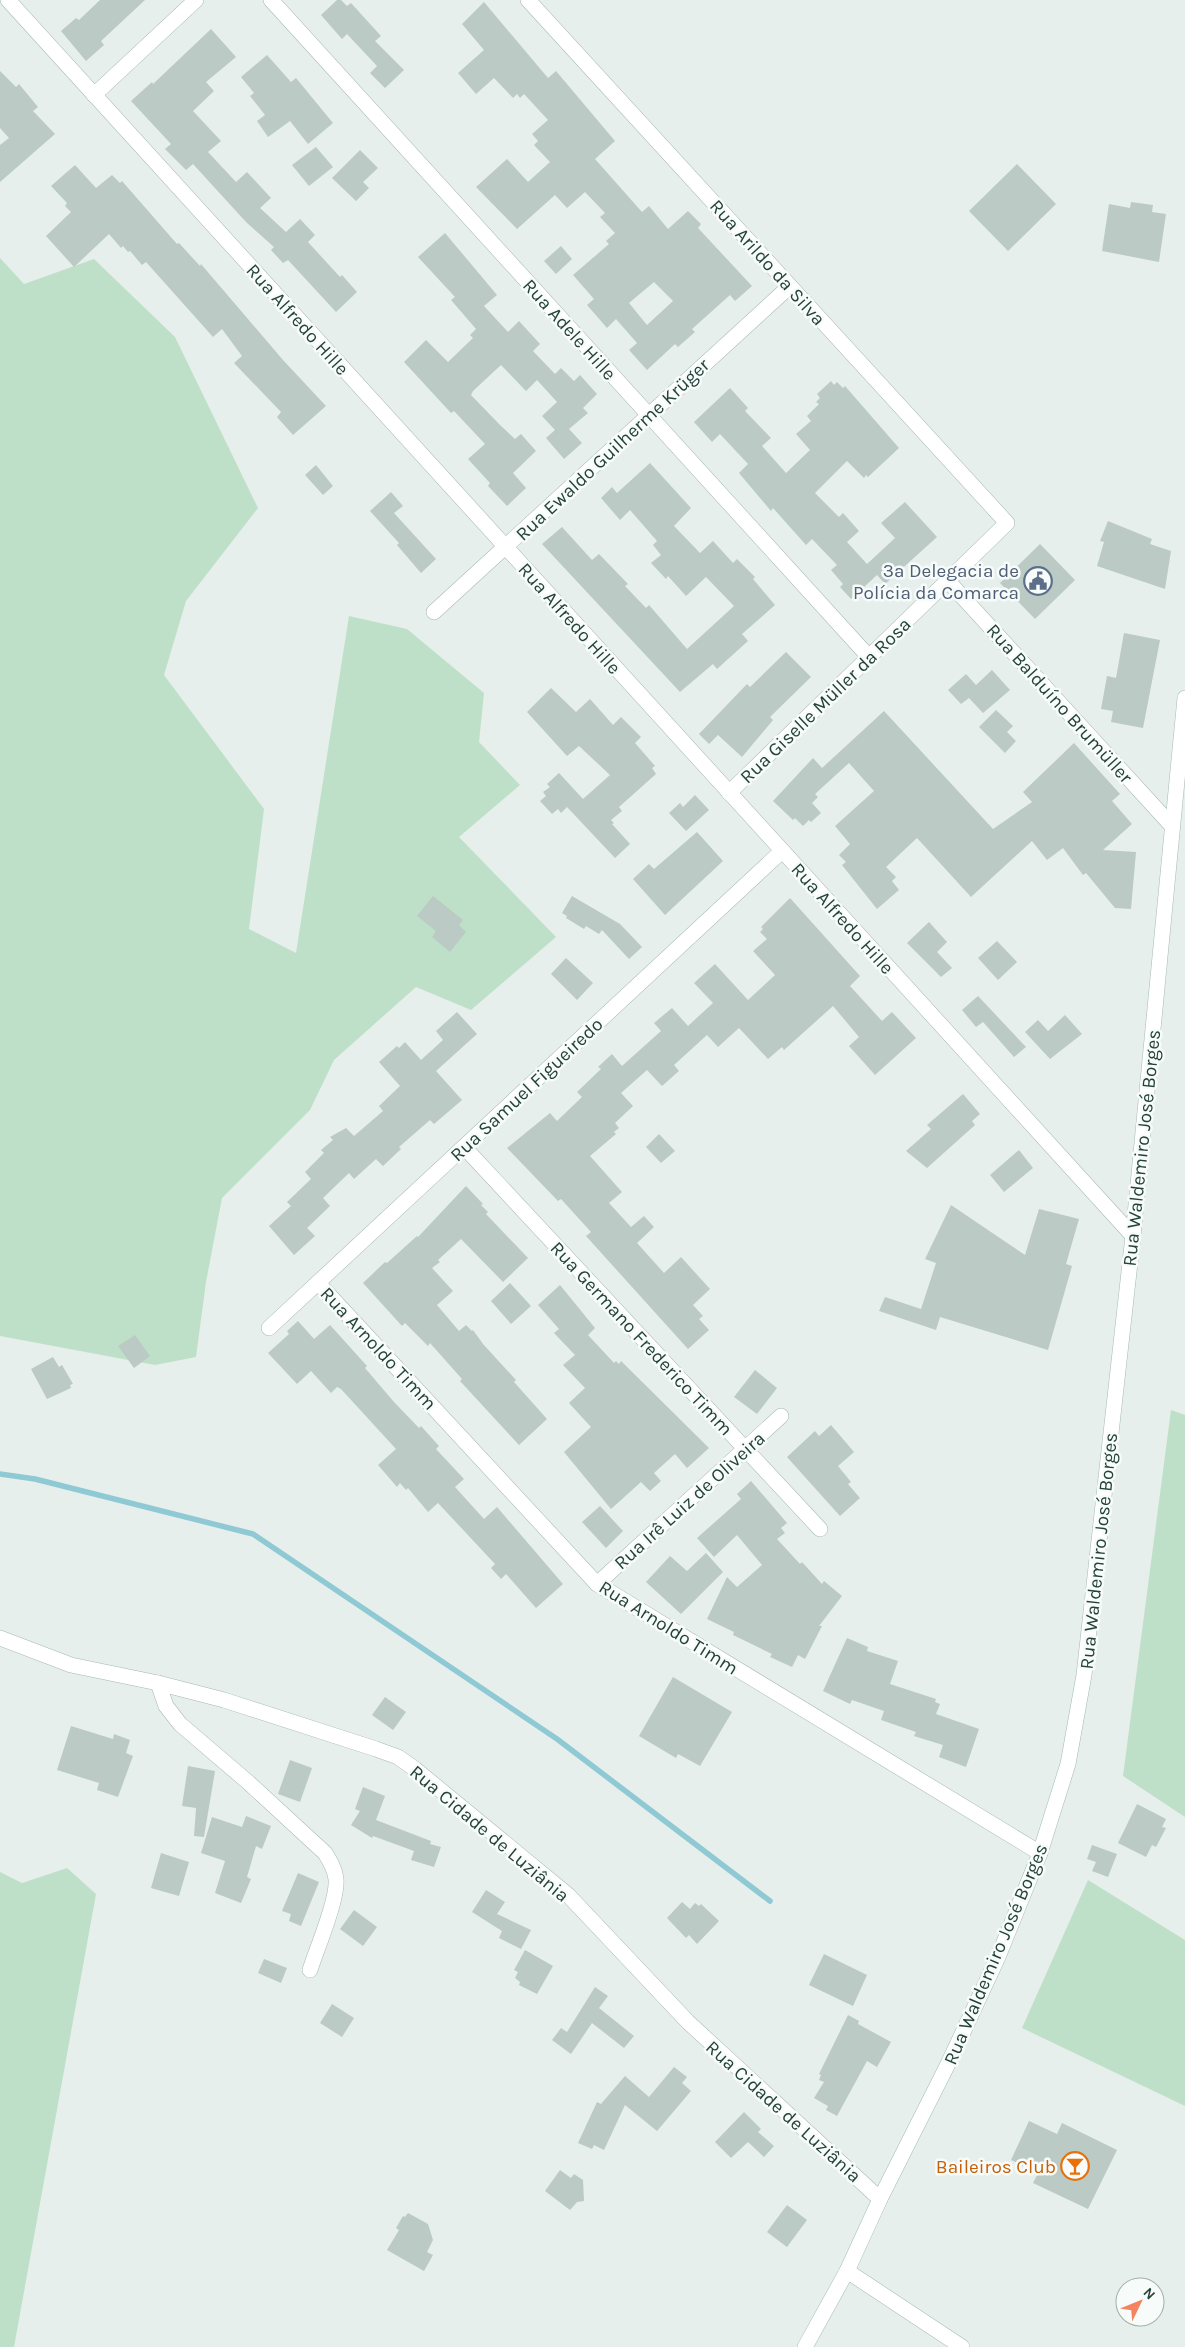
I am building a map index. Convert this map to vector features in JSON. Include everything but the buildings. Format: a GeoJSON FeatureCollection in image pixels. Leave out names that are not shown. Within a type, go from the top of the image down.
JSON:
{"type":"FeatureCollection","features":[{"type":"Feature","properties":{"kind":"street","name":"Rua Alfredo Hille"},"geometry":{"type":"LineString","coordinates":[[8,0],[1133,1236]]}},
{"type":"Feature","properties":{"kind":"street"},"geometry":{"type":"LineString","coordinates":[[94,95],[196,0]]}},
{"type":"Feature","properties":{"kind":"street","name":"Rua Adele Hille"},"geometry":{"type":"LineString","coordinates":[[271,0],[869,657]]}},
{"type":"Feature","properties":{"kind":"street","name":"Rua Arildo da Silva"},"geometry":{"type":"LineString","coordinates":[[528,0],[1007,523]]}},
{"type":"Feature","properties":{"kind":"street","name":"Rua Ewaldo Guilherme Krüger"},"geometry":{"type":"LineString","coordinates":[[434,612],[790,286]]}},
{"type":"Feature","properties":{"kind":"street","name":"Rua Giselle Müller da Rosa"},"geometry":{"type":"LineString","coordinates":[[729,793],[1007,523]]}},
{"type":"Feature","properties":{"kind":"street","name":"Rua Balduíno Brumüller"},"geometry":{"type":"LineString","coordinates":[[948,581],[1172,826]]}},
{"type":"Feature","properties":{"kind":"street","name":"Rua Waldemiro José Borges"},"geometry":{"type":"LineString","coordinates":[[805,2347],[847,2271],[998,1957],[1040,1853],[1068,1764],[1084,1675],[1133,1236],[1185,698]]}},
{"type":"Feature","properties":{"kind":"street","name":"Rua Samuel Figueiredo"},"geometry":{"type":"LineString","coordinates":[[269,1328],[782,851]]}},
{"type":"Feature","properties":{"kind":"street","name":"Rua Germano Frederico Timm"},"geometry":{"type":"LineString","coordinates":[[464,1147],[820,1529]]}},
{"type":"Feature","properties":{"kind":"street","name":"Rua Arnoldo Timm"},"geometry":{"type":"LineString","coordinates":[[318,1282],[597,1584],[1040,1853]]}},
{"type":"Feature","properties":{"kind":"street","name":"Rua Irê Luiz de Oliveira"},"geometry":{"type":"LineString","coordinates":[[597,1584],[781,1416]]}},
{"type":"Feature","properties":{"kind":"street","name":"Rua Cidade de Luziânia"},"geometry":{"type":"LineString","coordinates":[[0,1638],[71,1665],[224,1700],[376,1749],[398,1758],[416,1769],[568,1895],[688,2022],[880,2199]]}},
{"type":"Feature","properties":{"kind":"street"},"geometry":{"type":"LineString","coordinates":[[158,1684],[166,1706],[180,1724],[249,1783],[325,1853],[333,1867],[336,1880],[333,1897],[310,1970]]}},
{"type":"Feature","properties":{"kind":"street"},"geometry":{"type":"LineString","coordinates":[[847,2271],[962,2347]]}},
{"type":"Feature","properties":{"kind":"green space"},"geometry":{"type":"Polygon","coordinates":[[[0,258],[24,284],[94,259],[175,337],[258,508],[186,601],[164,675],[264,809],[249,929],[296,953],[349,616],[407,629],[484,693],[479,742],[520,785],[459,837],[556,937],[471,1010],[416,987],[334,1060],[310,1110],[222,1198],[206,1282],[196,1357],[155,1365],[0,1336],[0,258]]]}},
{"type":"Feature","properties":{"kind":"green space"},"geometry":{"type":"Polygon","coordinates":[[[1171,1410],[1185,1415],[1185,1817],[1123,1776],[1171,1410]]]}},
{"type":"Feature","properties":{"kind":"green space"},"geometry":{"type":"Polygon","coordinates":[[[67,1868],[96,1894],[14,2347],[0,2347],[0,1872],[22,1883],[67,1868]]]}},
{"type":"Feature","properties":{"kind":"green space"},"geometry":{"type":"Polygon","coordinates":[[[1088,1880],[1185,1940],[1185,2106],[1022,2028],[1088,1880]]]}},
{"type":"Feature","properties":{"kind":"waterway"},"geometry":{"type":"LineString","coordinates":[[0,1474],[35,1479],[253,1534],[557,1739],[770,1901]]}},
{"type":"Feature","properties":{"kind":"place","name":"3ª Delegacia de Polícia da Comarca"},"geometry":{"type":"Point","coordinates":[1038,581]}},
{"type":"Feature","properties":{"kind":"place","name":"Baileiros Club"},"geometry":{"type":"Point","coordinates":[1075,2166]}}]}
